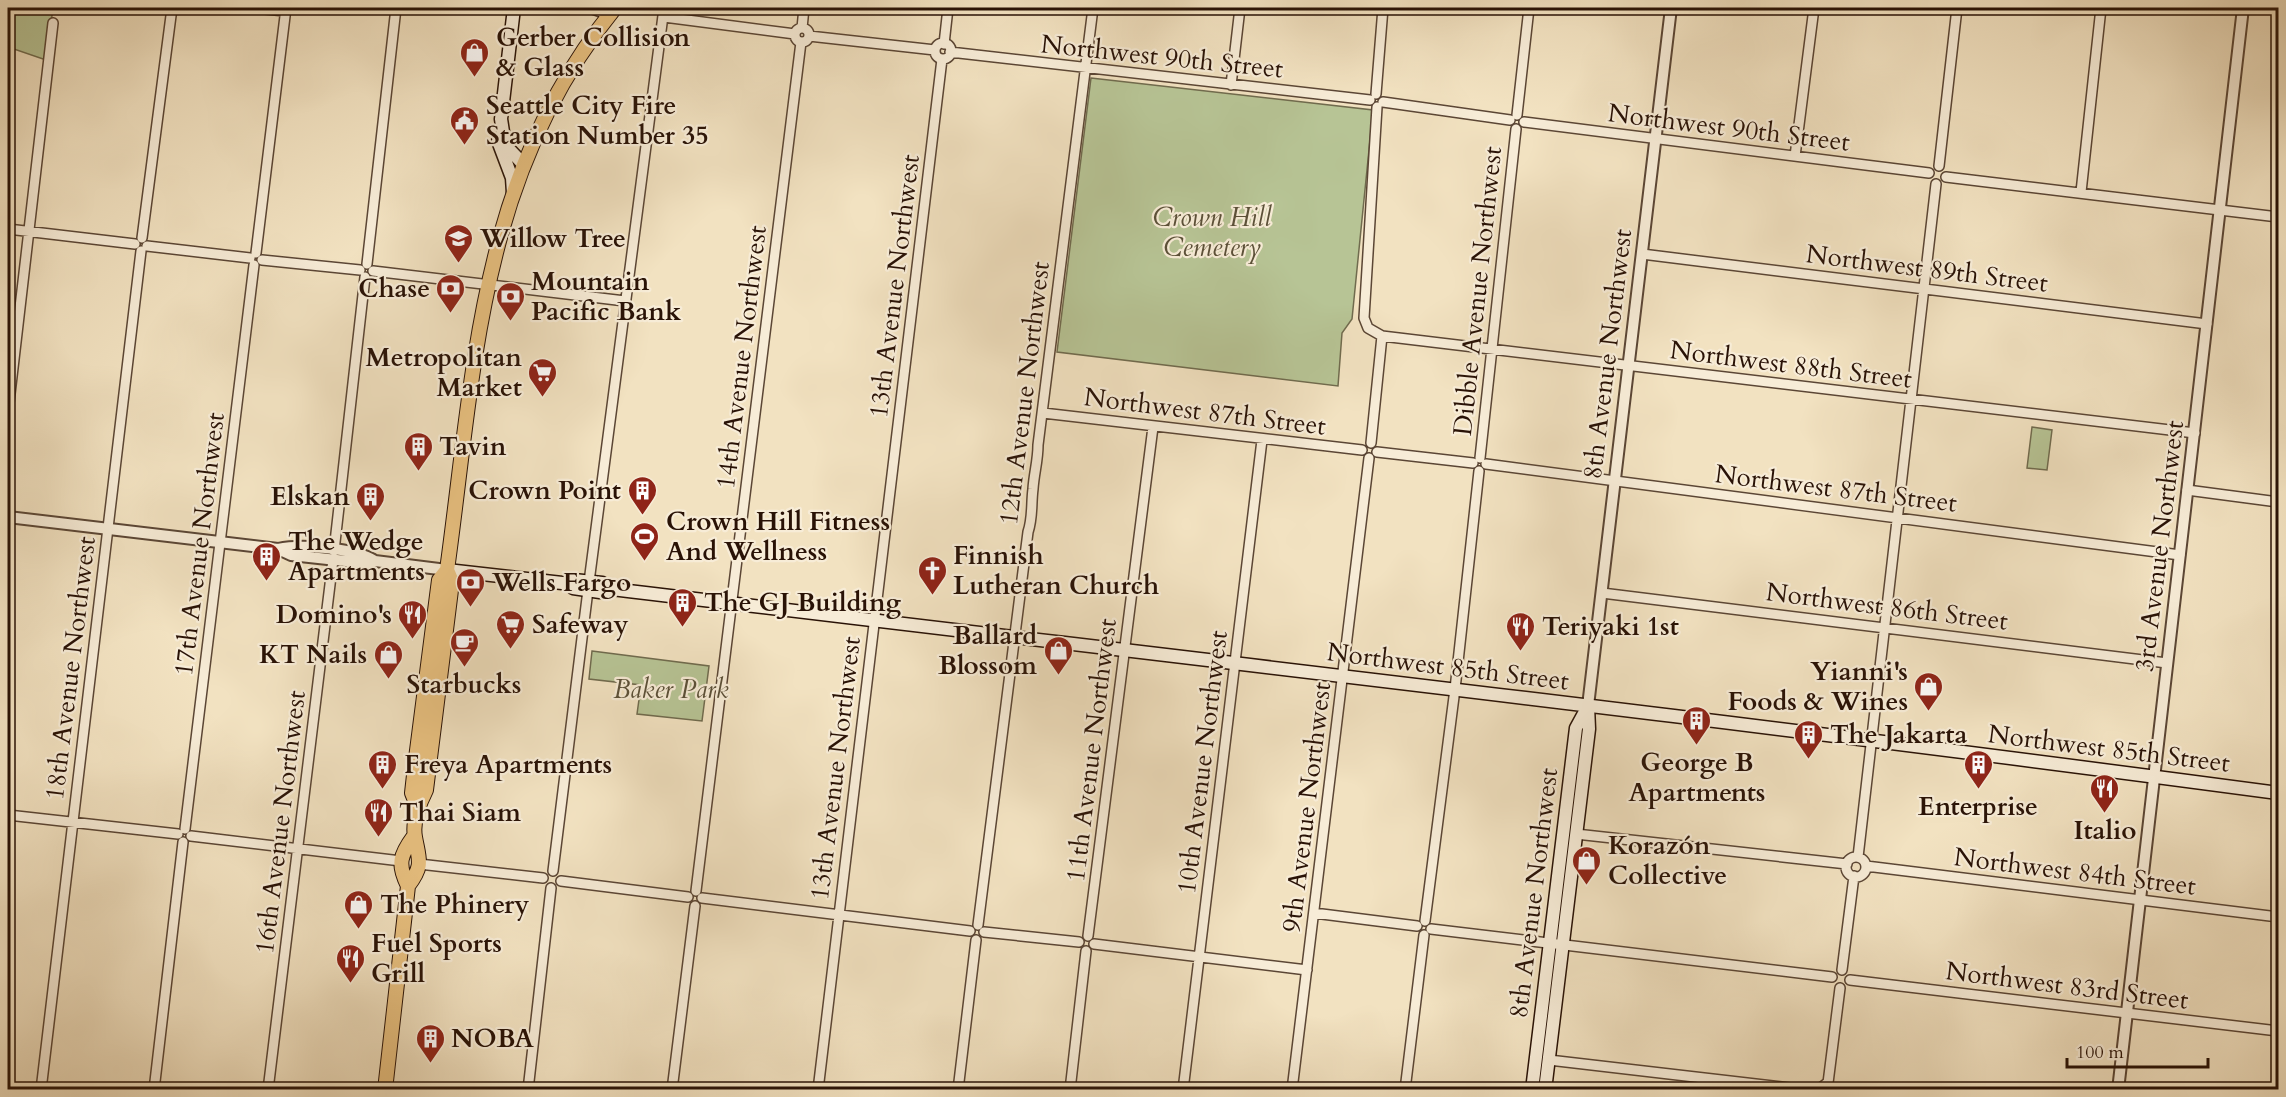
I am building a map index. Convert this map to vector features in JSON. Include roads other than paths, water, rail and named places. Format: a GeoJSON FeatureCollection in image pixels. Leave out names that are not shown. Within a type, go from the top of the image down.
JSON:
{"type":"FeatureCollection","features":[{"type":"Feature","properties":{"kind":"main road"},"geometry":{"type":"LineString","coordinates":[[512,195],[512,178],[499,145],[514,8]]}},
{"type":"Feature","properties":{"kind":"main road"},"geometry":{"type":"LineString","coordinates":[[385,1089],[408,886],[418,873],[420,854],[414,836],[418,808],[426,790],[452,582],[447,570],[475,349],[487,285],[498,236],[524,165],[553,103],[612,11]]}},
{"type":"Feature","properties":{"kind":"main road"},"geometry":{"type":"LineString","coordinates":[[501,119],[505,145],[524,165]]}},
{"type":"Feature","properties":{"kind":"main road"},"geometry":{"type":"LineString","coordinates":[[418,808],[412,793],[439,580],[447,570]]}},
{"type":"Feature","properties":{"kind":"main road","name":"Northwest 85th Street"},"geometry":{"type":"LineString","coordinates":[[447,570],[571,584],[573,588],[602,583],[612,589],[1872,740],[2278,792]]}},
{"type":"Feature","properties":{"kind":"main road","name":"8th Avenue Northwest"},"geometry":{"type":"LineString","coordinates":[[1545,1089],[1589,729],[1588,706]]}},
{"type":"Feature","properties":{"kind":"main road","name":"8th Avenue Northwest"},"geometry":{"type":"LineString","coordinates":[[1532,1089],[1576,728],[1588,706]]}},
{"type":"Feature","properties":{"kind":"main road"},"geometry":{"type":"LineString","coordinates":[[419,740],[423,742],[423,764],[428,770]]}},
{"type":"Feature","properties":{"kind":"main road"},"geometry":{"type":"LineString","coordinates":[[408,886],[400,871],[401,861],[403,850],[414,836]]}},
{"type":"Feature","properties":{"kind":"street","name":"18th Avenue Northwest"},"geometry":{"type":"LineString","coordinates":[[41,1089],[141,245],[172,8]]}},
{"type":"Feature","properties":{"kind":"street"},"geometry":{"type":"LineString","coordinates":[[254,8],[285,9]]}},
{"type":"Feature","properties":{"kind":"street","name":"16th Avenue Northwest"},"geometry":{"type":"LineString","coordinates":[[268,1089],[396,8]]}},
{"type":"Feature","properties":{"kind":"street"},"geometry":{"type":"LineString","coordinates":[[590,8],[612,11]]}},
{"type":"Feature","properties":{"kind":"street","name":"14th Avenue Northwest"},"geometry":{"type":"LineString","coordinates":[[695,895],[804,8]]}},
{"type":"Feature","properties":{"kind":"street"},"geometry":{"type":"LineString","coordinates":[[944,44],[948,8]]}},
{"type":"Feature","properties":{"kind":"street","name":"12th Avenue Northwest"},"geometry":{"type":"LineString","coordinates":[[977,929],[1028,532],[1033,515],[1033,488],[1039,467],[1038,445],[1093,8]]}},
{"type":"Feature","properties":{"kind":"street"},"geometry":{"type":"LineString","coordinates":[[1232,85],[1240,8]]}},
{"type":"Feature","properties":{"kind":"street"},"geometry":{"type":"LineString","coordinates":[[1371,443],[1382,336],[1368,328],[1364,318],[1383,8]]}},
{"type":"Feature","properties":{"kind":"street","name":"Dibble Avenue Northwest"},"geometry":{"type":"LineString","coordinates":[[1405,1089],[1455,690],[1516,129],[1511,126],[1517,119],[1528,8]]}},
{"type":"Feature","properties":{"kind":"street","name":"8th Avenue Northwest"},"geometry":{"type":"LineString","coordinates":[[1588,706],[1671,8]]}},
{"type":"Feature","properties":{"kind":"street"},"geometry":{"type":"LineString","coordinates":[[1795,156],[1814,8]]}},
{"type":"Feature","properties":{"kind":"street"},"geometry":{"type":"LineString","coordinates":[[1939,166],[1957,8]]}},
{"type":"Feature","properties":{"kind":"street"},"geometry":{"type":"LineString","coordinates":[[2081,192],[2101,8]]}},
{"type":"Feature","properties":{"kind":"street","name":"3rd Avenue Northwest"},"geometry":{"type":"LineString","coordinates":[[2118,1089],[2243,8]]}},
{"type":"Feature","properties":{"kind":"street","name":"17th Avenue Northwest"},"geometry":{"type":"LineString","coordinates":[[154,1089],[285,9]]}},
{"type":"Feature","properties":{"kind":"street"},"geometry":{"type":"LineString","coordinates":[[554,871],[625,301],[664,12],[947,58],[950,52],[949,47],[944,44],[938,45],[938,55]]}},
{"type":"Feature","properties":{"kind":"street"},"geometry":{"type":"LineString","coordinates":[[8,411],[53,23]]}},
{"type":"Feature","properties":{"kind":"street","name":"Northwest 90th Street"},"geometry":{"type":"LineString","coordinates":[[950,52],[1376,101],[1929,173]]}},
{"type":"Feature","properties":{"kind":"street","name":"13th Avenue Northwest"},"geometry":{"type":"LineString","coordinates":[[818,1089],[938,55]]}},
{"type":"Feature","properties":{"kind":"street"},"geometry":{"type":"LineString","coordinates":[[1939,166],[1945,171],[1946,177],[1943,182],[1936,184],[1930,180],[1929,173],[1932,168],[1939,166]]}},
{"type":"Feature","properties":{"kind":"street"},"geometry":{"type":"LineString","coordinates":[[1946,177],[2278,217]]}},
{"type":"Feature","properties":{"kind":"street"},"geometry":{"type":"LineString","coordinates":[[1857,857],[1936,184]]}},
{"type":"Feature","properties":{"kind":"street"},"geometry":{"type":"LineString","coordinates":[[8,229],[625,301]]}},
{"type":"Feature","properties":{"kind":"street","name":"Northwest 89th Street"},"geometry":{"type":"LineString","coordinates":[[1642,254],[2207,324]]}},
{"type":"Feature","properties":{"kind":"street","name":"Northwest 88th Street"},"geometry":{"type":"LineString","coordinates":[[1382,336],[2195,434]]}},
{"type":"Feature","properties":{"kind":"street","name":"Northwest 87th Street"},"geometry":{"type":"LineString","coordinates":[[1042,413],[1362,450]]}},
{"type":"Feature","properties":{"kind":"street","name":"11th Avenue Northwest"},"geometry":{"type":"LineString","coordinates":[[1088,936],[1153,427]]}},
{"type":"Feature","properties":{"kind":"street","name":"10th Avenue Northwest"},"geometry":{"type":"LineString","coordinates":[[1183,1089],[1262,440]]}},
{"type":"Feature","properties":{"kind":"street"},"geometry":{"type":"LineString","coordinates":[[1371,443],[1376,447],[1377,452],[1375,456],[1369,458],[1362,450],[1365,445],[1371,443]]}},
{"type":"Feature","properties":{"kind":"street","name":"Northwest 87th Street"},"geometry":{"type":"LineString","coordinates":[[1377,452],[2180,555]]}},
{"type":"Feature","properties":{"kind":"street","name":"9th Avenue Northwest"},"geometry":{"type":"LineString","coordinates":[[1292,1089],[1369,458]]}},
{"type":"Feature","properties":{"kind":"street"},"geometry":{"type":"LineString","coordinates":[[2187,490],[2278,502]]}},
{"type":"Feature","properties":{"kind":"street","name":"Northwest 85th Street"},"geometry":{"type":"LineString","coordinates":[[8,517],[278,549],[291,555],[333,555],[364,563],[375,561],[447,570]]}},
{"type":"Feature","properties":{"kind":"street","name":"Northwest 86th Street"},"geometry":{"type":"LineString","coordinates":[[1602,593],[2167,663]]}},
{"type":"Feature","properties":{"kind":"street"},"geometry":{"type":"LineString","coordinates":[[8,815],[401,861]]}},
{"type":"Feature","properties":{"kind":"street"},"geometry":{"type":"LineString","coordinates":[[1576,834],[1847,864]]}},
{"type":"Feature","properties":{"kind":"street"},"geometry":{"type":"LineString","coordinates":[[1857,857],[1864,861],[1866,866],[1863,874],[1854,876],[1847,871],[1847,864],[1857,857]]}},
{"type":"Feature","properties":{"kind":"street"},"geometry":{"type":"LineString","coordinates":[[419,864],[543,878]]}},
{"type":"Feature","properties":{"kind":"street","name":"Northwest 84th Street"},"geometry":{"type":"LineString","coordinates":[[1866,866],[2278,917]]}},
{"type":"Feature","properties":{"kind":"street"},"geometry":{"type":"LineString","coordinates":[[543,878],[547,873],[554,871]]}},
{"type":"Feature","properties":{"kind":"street"},"geometry":{"type":"LineString","coordinates":[[554,871],[559,875],[561,881]]}},
{"type":"Feature","properties":{"kind":"street"},"geometry":{"type":"LineString","coordinates":[[1842,970],[1854,876]]}},
{"type":"Feature","properties":{"kind":"street"},"geometry":{"type":"LineString","coordinates":[[543,878],[545,885],[551,888],[558,886],[561,881]]}},
{"type":"Feature","properties":{"kind":"street"},"geometry":{"type":"LineString","coordinates":[[561,881],[1079,942]]}},
{"type":"Feature","properties":{"kind":"street"},"geometry":{"type":"LineString","coordinates":[[528,1089],[551,888]]}},
{"type":"Feature","properties":{"kind":"street"},"geometry":{"type":"LineString","coordinates":[[672,1089],[694,906],[689,903],[695,895]]}},
{"type":"Feature","properties":{"kind":"street"},"geometry":{"type":"LineString","coordinates":[[1314,913],[1832,977]]}},
{"type":"Feature","properties":{"kind":"street"},"geometry":{"type":"LineString","coordinates":[[958,1089],[976,940],[971,938],[977,929]]}},
{"type":"Feature","properties":{"kind":"street"},"geometry":{"type":"LineString","coordinates":[[1079,942],[1083,937],[1088,936],[1094,945]]}},
{"type":"Feature","properties":{"kind":"street"},"geometry":{"type":"LineString","coordinates":[[1079,942],[1081,948],[1086,951]]}},
{"type":"Feature","properties":{"kind":"street"},"geometry":{"type":"LineString","coordinates":[[1070,1089],[1086,951],[1094,945],[1307,970]]}},
{"type":"Feature","properties":{"kind":"street"},"geometry":{"type":"LineString","coordinates":[[1842,970],[1848,974],[1850,980],[1846,986],[1840,988],[1833,983],[1832,977],[1835,972],[1842,970]]}},
{"type":"Feature","properties":{"kind":"street","name":"Northwest 83rd Street"},"geometry":{"type":"LineString","coordinates":[[1850,980],[2278,1031]]}},
{"type":"Feature","properties":{"kind":"street"},"geometry":{"type":"LineString","coordinates":[[1818,1089],[1821,1085],[1832,1086],[1840,988]]}},
{"type":"Feature","properties":{"kind":"street"},"geometry":{"type":"LineString","coordinates":[[1549,1060],[1807,1089]]}},
{"type":"Feature","properties":{"kind":"place","name":"Gerber Collision & Glass"},"geometry":{"type":"Point","coordinates":[475,78]}},
{"type":"Feature","properties":{"kind":"place","name":"Seattle City Fire Station Number 35"},"geometry":{"type":"Point","coordinates":[465,146]}},
{"type":"Feature","properties":{"kind":"place","name":"Willow Tree"},"geometry":{"type":"Point","coordinates":[459,264]}},
{"type":"Feature","properties":{"kind":"place","name":"Chase"},"geometry":{"type":"Point","coordinates":[451,314]}},
{"type":"Feature","properties":{"kind":"place","name":"Mountain Pacific Bank"},"geometry":{"type":"Point","coordinates":[510,322]}},
{"type":"Feature","properties":{"kind":"place","name":"Metropolitan Market"},"geometry":{"type":"Point","coordinates":[543,398]}},
{"type":"Feature","properties":{"kind":"place","name":"Tavin"},"geometry":{"type":"Point","coordinates":[418,472]}},
{"type":"Feature","properties":{"kind":"place","name":"Crown Point"},"geometry":{"type":"Point","coordinates":[642,516]}},
{"type":"Feature","properties":{"kind":"place","name":"Elskan"},"geometry":{"type":"Point","coordinates":[371,522]}},
{"type":"Feature","properties":{"kind":"place","name":"Crown Hill Fitness And Wellness"},"geometry":{"type":"Point","coordinates":[645,562]}},
{"type":"Feature","properties":{"kind":"place","name":"The Wedge Apartments"},"geometry":{"type":"Point","coordinates":[267,582]}},
{"type":"Feature","properties":{"kind":"place","name":"Finnish Lutheran Church"},"geometry":{"type":"Point","coordinates":[932,596]}},
{"type":"Feature","properties":{"kind":"place","name":"Wells Fargo"},"geometry":{"type":"Point","coordinates":[471,608]}},
{"type":"Feature","properties":{"kind":"place","name":"The GJ Building"},"geometry":{"type":"Point","coordinates":[683,628]}},
{"type":"Feature","properties":{"kind":"place","name":"Domino's"},"geometry":{"type":"Point","coordinates":[413,640]}},
{"type":"Feature","properties":{"kind":"place","name":"Safeway"},"geometry":{"type":"Point","coordinates":[511,650]}},
{"type":"Feature","properties":{"kind":"place","name":"Teriyaki 1st"},"geometry":{"type":"Point","coordinates":[1521,652]}},
{"type":"Feature","properties":{"kind":"place","name":"Starbucks"},"geometry":{"type":"Point","coordinates":[464,668]}},
{"type":"Feature","properties":{"kind":"place","name":"Ballard Blossom"},"geometry":{"type":"Point","coordinates":[1058,676]}},
{"type":"Feature","properties":{"kind":"place","name":"KT Nails"},"geometry":{"type":"Point","coordinates":[388,680]}},
{"type":"Feature","properties":{"kind":"place","name":"Yianni's Foods & Wines"},"geometry":{"type":"Point","coordinates":[1929,712]}},
{"type":"Feature","properties":{"kind":"place","name":"George B Apartments"},"geometry":{"type":"Point","coordinates":[1697,746]}},
{"type":"Feature","properties":{"kind":"place","name":"The Jakarta"},"geometry":{"type":"Point","coordinates":[1809,760]}},
{"type":"Feature","properties":{"kind":"place","name":"Freya Apartments"},"geometry":{"type":"Point","coordinates":[383,790]}},
{"type":"Feature","properties":{"kind":"place","name":"Enterprise"},"geometry":{"type":"Point","coordinates":[1978,790]}},
{"type":"Feature","properties":{"kind":"place","name":"Italio"},"geometry":{"type":"Point","coordinates":[2105,814]}},
{"type":"Feature","properties":{"kind":"place","name":"Thai Siam"},"geometry":{"type":"Point","coordinates":[378,838]}},
{"type":"Feature","properties":{"kind":"place","name":"Korazón Collective"},"geometry":{"type":"Point","coordinates":[1587,886]}},
{"type":"Feature","properties":{"kind":"place","name":"The Phinery"},"geometry":{"type":"Point","coordinates":[359,930]}},
{"type":"Feature","properties":{"kind":"place","name":"Fuel Sports Grill"},"geometry":{"type":"Point","coordinates":[350,984]}},
{"type":"Feature","properties":{"kind":"place","name":"NOBA"},"geometry":{"type":"Point","coordinates":[430,1064]}},
{"type":"Feature","properties":{"kind":"park label","name":"Crown Hill Cemetery"},"geometry":{"type":"Point","coordinates":[1212,232]}},
{"type":"Feature","properties":{"kind":"park label","name":"Baker Park"},"geometry":{"type":"Point","coordinates":[671,689]}}]}
